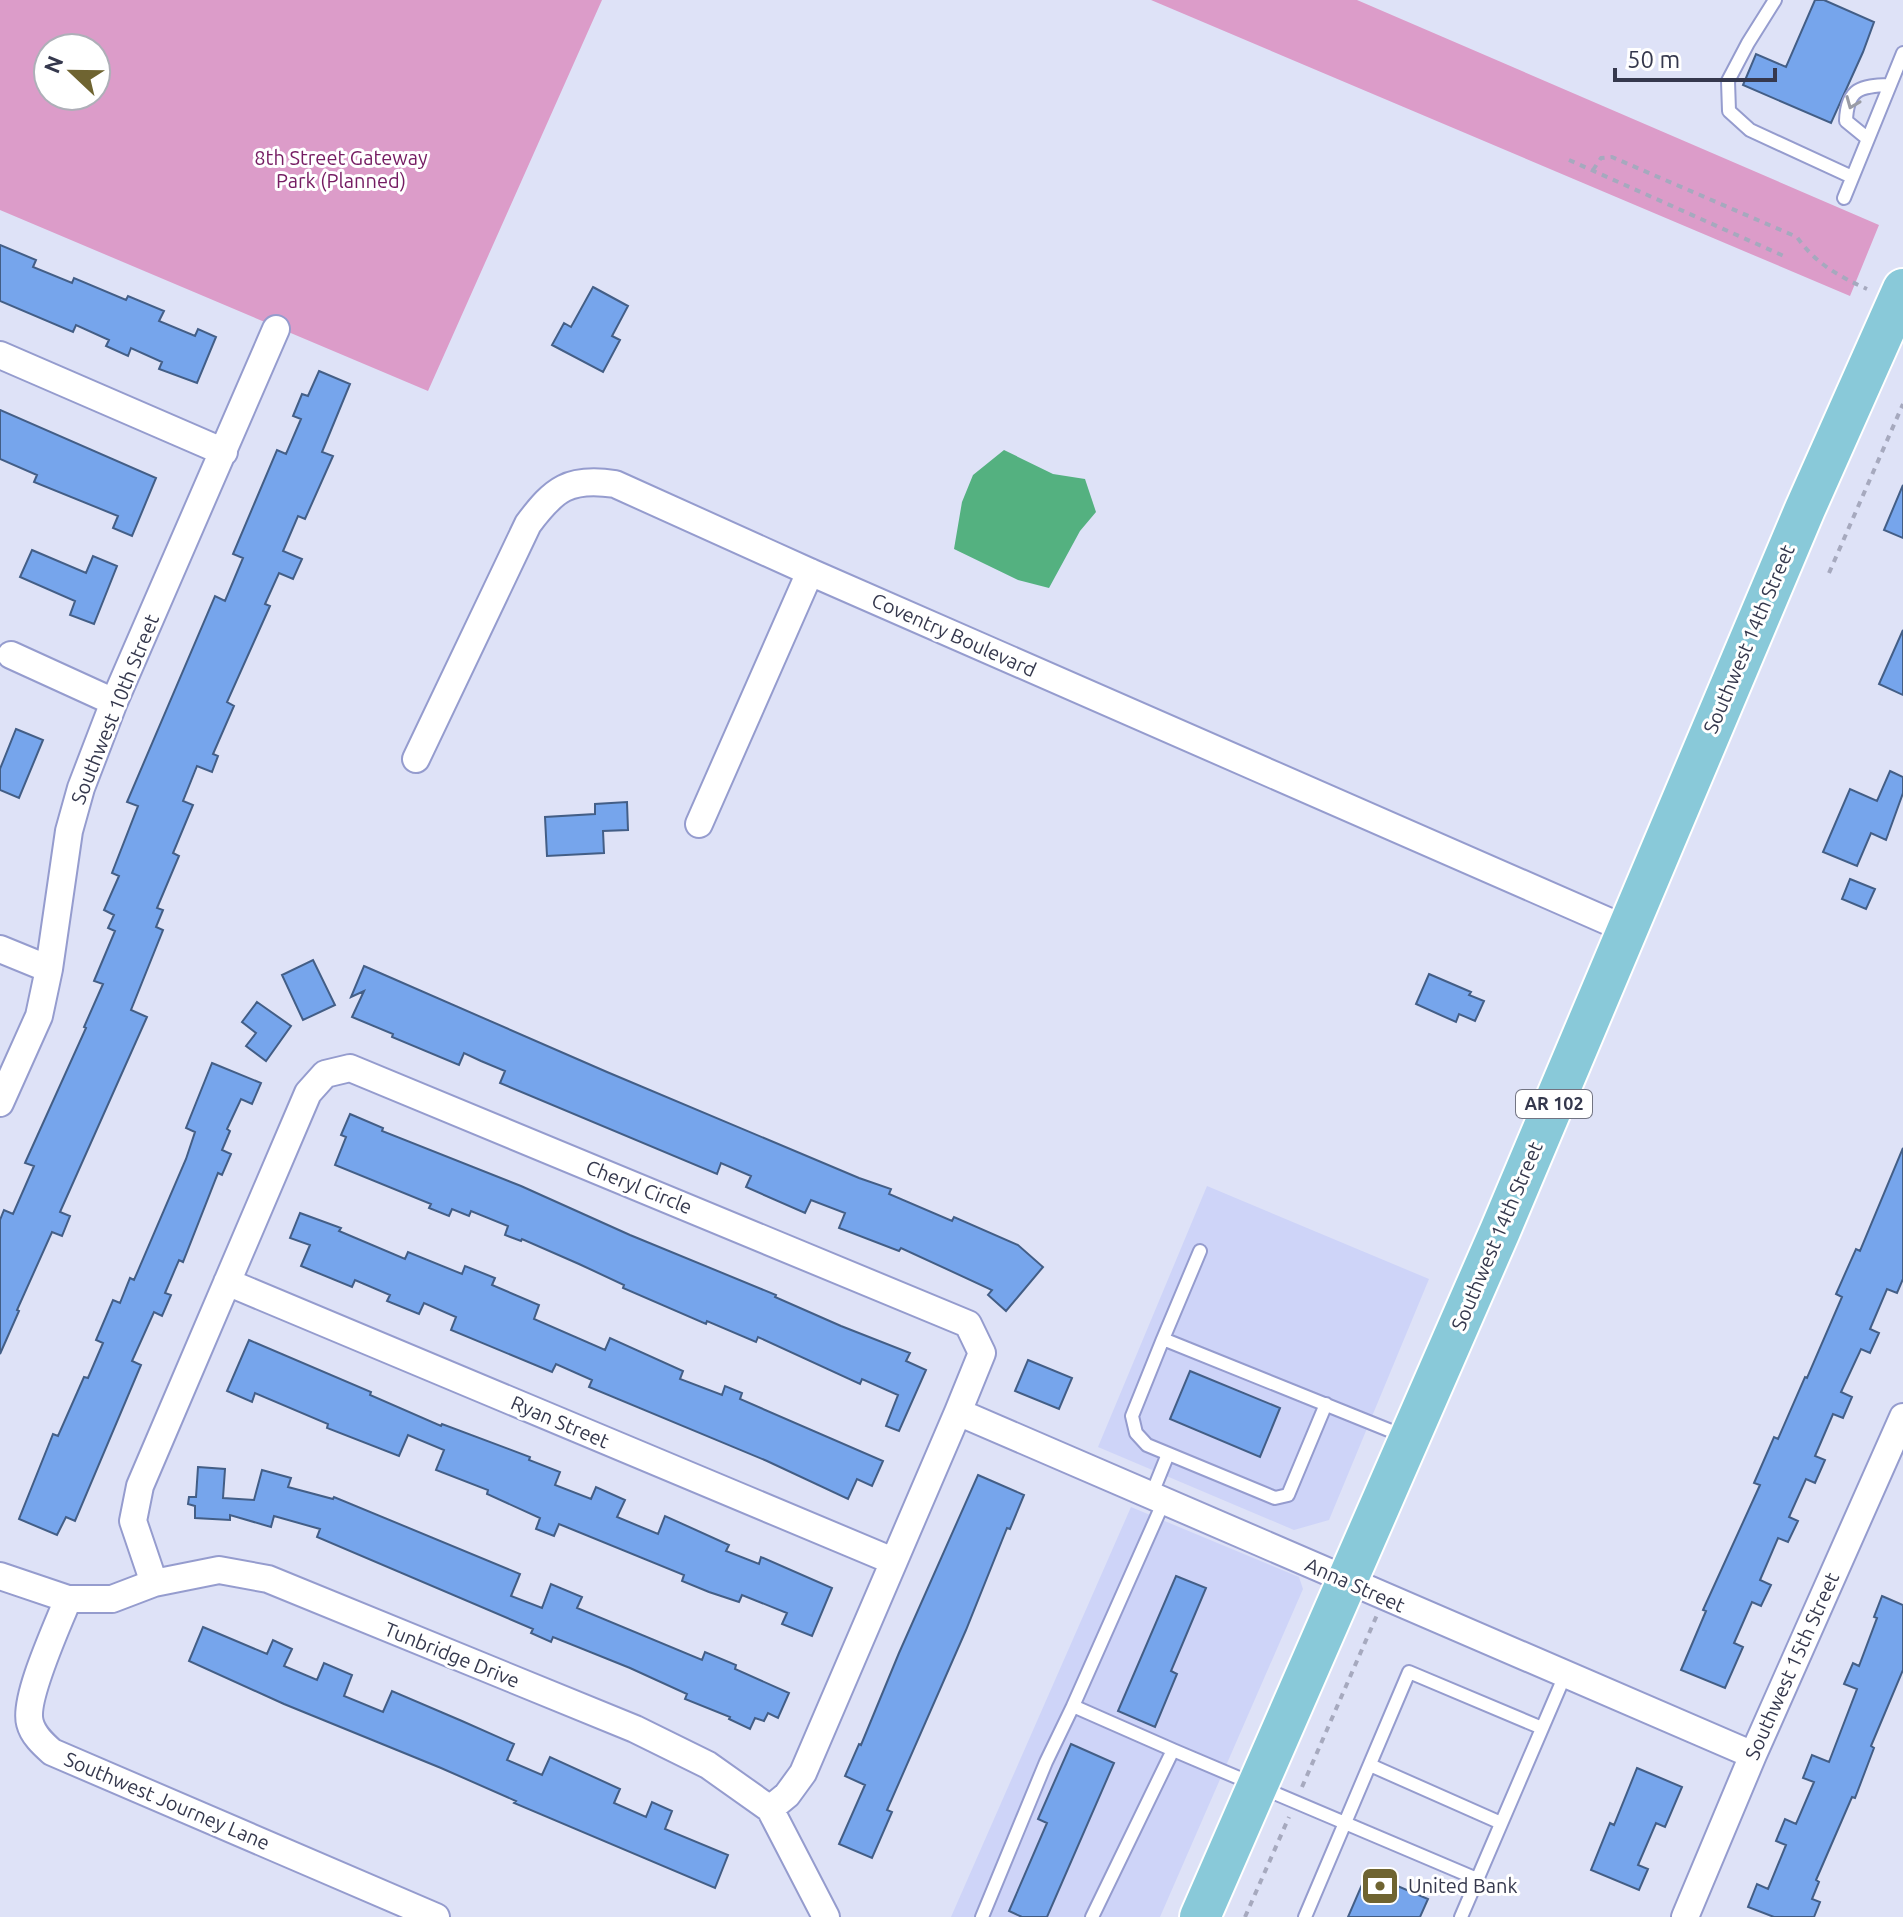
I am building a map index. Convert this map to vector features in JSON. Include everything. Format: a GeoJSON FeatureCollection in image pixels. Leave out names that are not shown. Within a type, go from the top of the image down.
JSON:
{"type":"FeatureCollection","features":[{"type":"Feature","properties":{"kind":"main road","name":"Southwest 14th Street"},"geometry":{"type":"LineString","coordinates":[[1200,1917],[1628,930],[1891,304]]}},
{"type":"Feature","properties":{"kind":"street","name":"Southwest 10th Street"},"geometry":{"type":"LineString","coordinates":[[0,1103],[39,1016],[69,831],[81,788],[114,702],[276,329]]}},
{"type":"Feature","properties":{"kind":"street"},"geometry":{"type":"LineString","coordinates":[[0,355],[224,452]]}},
{"type":"Feature","properties":{"kind":"street","name":"Coventry Boulevard"},"geometry":{"type":"LineString","coordinates":[[416,759],[528,524],[548,498],[590,480],[615,484],[1628,930]]}},
{"type":"Feature","properties":{"kind":"street"},"geometry":{"type":"LineString","coordinates":[[699,824],[810,572]]}},
{"type":"Feature","properties":{"kind":"street"},"geometry":{"type":"LineString","coordinates":[[11,655],[114,702]]}},
{"type":"Feature","properties":{"kind":"street"},"geometry":{"type":"LineString","coordinates":[[0,949],[49,969]]}},
{"type":"Feature","properties":{"kind":"street","name":"Cheryl Circle"},"geometry":{"type":"LineString","coordinates":[[154,1583],[133,1521],[140,1486],[308,1093],[325,1074],[350,1068],[968,1324],[982,1353],[958,1412],[803,1773],[787,1795],[770,1809]]}},
{"type":"Feature","properties":{"kind":"street","name":"Ryan Street"},"geometry":{"type":"LineString","coordinates":[[227,1282],[893,1561]]}},
{"type":"Feature","properties":{"kind":"street","name":"Anna Street"},"geometry":{"type":"LineString","coordinates":[[958,1412],[1753,1755]]}},
{"type":"Feature","properties":{"kind":"street","name":"Southwest 15th Street"},"geometry":{"type":"LineString","coordinates":[[1685,1917],[1753,1755],[1903,1417]]}},
{"type":"Feature","properties":{"kind":"street","name":"Tunbridge Drive"},"geometry":{"type":"LineString","coordinates":[[0,1576],[68,1599],[112,1599],[154,1583],[219,1570],[268,1579],[635,1729],[708,1765],[770,1809],[826,1917]]}},
{"type":"Feature","properties":{"kind":"street","name":"Southwest Journey Lane"},"geometry":{"type":"LineString","coordinates":[[68,1599],[29,1701],[29,1722],[38,1739],[52,1752],[436,1917]]}},
{"type":"Feature","properties":{"kind":"lane"},"geometry":{"type":"LineString","coordinates":[[1775,0],[1728,81],[1729,111],[1750,130],[1852,177]]}},
{"type":"Feature","properties":{"kind":"lane"},"geometry":{"type":"LineString","coordinates":[[1844,198],[1903,53]]}},
{"type":"Feature","properties":{"kind":"lane"},"geometry":{"type":"LineString","coordinates":[[1868,139],[1846,121],[1850,100],[1864,86],[1889,85]]}},
{"type":"Feature","properties":{"kind":"lane"},"geometry":{"type":"LineString","coordinates":[[1200,1251],[1132,1416],[1136,1433],[1147,1445],[1275,1498],[1288,1495],[1326,1404]]}},
{"type":"Feature","properties":{"kind":"lane"},"geometry":{"type":"LineString","coordinates":[[1163,1339],[1409,1438]]}},
{"type":"Feature","properties":{"kind":"lane"},"geometry":{"type":"LineString","coordinates":[[982,1917],[1158,1498],[1168,1454]]}},
{"type":"Feature","properties":{"kind":"lane"},"geometry":{"type":"LineString","coordinates":[[1305,1917],[1409,1672],[1542,1728]]}},
{"type":"Feature","properties":{"kind":"lane"},"geometry":{"type":"LineString","coordinates":[[1461,1917],[1565,1675]]}},
{"type":"Feature","properties":{"kind":"lane"},"geometry":{"type":"LineString","coordinates":[[1073,1706],[1477,1879]]}},
{"type":"Feature","properties":{"kind":"lane"},"geometry":{"type":"LineString","coordinates":[[1092,1917],[1173,1750]]}},
{"type":"Feature","properties":{"kind":"lane"},"geometry":{"type":"LineString","coordinates":[[1370,1765],[1501,1823]]}},
{"type":"Feature","properties":{"kind":"path"},"geometry":{"type":"LineString","coordinates":[[1593,170],[1601,158],[1612,157],[1797,237],[1815,260],[1891,304]]}},
{"type":"Feature","properties":{"kind":"path"},"geometry":{"type":"LineString","coordinates":[[1569,160],[1786,257]]}},
{"type":"Feature","properties":{"kind":"path"},"geometry":{"type":"LineString","coordinates":[[1829,573],[1903,404]]}},
{"type":"Feature","properties":{"kind":"path"},"geometry":{"type":"LineString","coordinates":[[1304,1782],[1384,1598]]}},
{"type":"Feature","properties":{"kind":"path"},"geometry":{"type":"LineString","coordinates":[[1245,1917],[1288,1819]]}},
{"type":"Feature","properties":{"kind":"shaded area"},"geometry":{"type":"Polygon","coordinates":[[[1004,450],[1053,474],[1085,479],[1096,512],[1080,531],[1049,588],[1018,580],[954,549],[962,502],[973,475],[1004,450]]]}},
{"type":"Feature","properties":{"kind":"shaded area"},"geometry":{"type":"Polygon","coordinates":[[[1207,1186],[1429,1279],[1329,1520],[1294,1530],[1098,1447],[1207,1186]]]}},
{"type":"Feature","properties":{"kind":"shaded area"},"geometry":{"type":"Polygon","coordinates":[[[1131,1507],[1299,1577],[1303,1589],[1160,1917],[951,1917],[1131,1507]]]}},
{"type":"Feature","properties":{"kind":"green space","name":"8th Street Gateway Park (Planned)"},"geometry":{"type":"Polygon","coordinates":[[[0,0],[602,0],[428,391],[0,210],[0,0]]]}},
{"type":"Feature","properties":{"kind":"green space"},"geometry":{"type":"Polygon","coordinates":[[[1151,0],[1357,0],[1879,225],[1850,296],[1151,0]]]}},
{"type":"Feature","properties":{"kind":"building"},"geometry":{"type":"Polygon","coordinates":[[[1815,0],[1824,0],[1874,22],[1831,123],[1743,85],[1756,54],[1786,67],[1815,0]]]}},
{"type":"Feature","properties":{"kind":"building"},"geometry":{"type":"Polygon","coordinates":[[[0,245],[36,260],[33,267],[72,283],[74,278],[126,300],[128,296],[164,311],[159,321],[195,336],[198,329],[216,337],[197,383],[159,369],[162,362],[131,348],[128,356],[106,346],[109,340],[76,325],[73,332],[0,301],[0,245]]]}},
{"type":"Feature","properties":{"kind":"building"},"geometry":{"type":"Polygon","coordinates":[[[593,287],[628,306],[612,336],[620,340],[603,372],[552,345],[564,323],[571,327],[593,287]]]}},
{"type":"Feature","properties":{"kind":"building"},"geometry":{"type":"Polygon","coordinates":[[[319,371],[350,384],[322,452],[333,456],[305,519],[298,516],[283,551],[302,559],[293,579],[279,573],[265,604],[270,606],[227,702],[234,706],[213,754],[218,756],[212,772],[197,766],[183,801],[193,805],[173,853],[179,856],[157,908],[163,910],[156,927],[163,930],[131,1010],[147,1017],[60,1212],[70,1216],[62,1236],[52,1232],[0,1354],[0,1220],[4,1210],[13,1214],[34,1166],[25,1163],[103,984],[94,981],[115,931],[108,928],[114,915],[104,910],[119,876],[112,873],[138,806],[127,802],[215,596],[225,601],[243,558],[233,554],[277,450],[286,454],[301,419],[293,416],[302,394],[308,396],[319,371]]]}},
{"type":"Feature","properties":{"kind":"building"},"geometry":{"type":"Polygon","coordinates":[[[0,410],[156,478],[132,536],[113,528],[118,516],[34,482],[37,475],[0,459],[0,410]]]}},
{"type":"Feature","properties":{"kind":"building"},"geometry":{"type":"Polygon","coordinates":[[[1903,485],[1903,538],[1884,530],[1903,485]]]}},
{"type":"Feature","properties":{"kind":"building"},"geometry":{"type":"Polygon","coordinates":[[[32,550],[86,573],[93,556],[117,566],[94,624],[70,615],[75,601],[20,577],[32,550]]]}},
{"type":"Feature","properties":{"kind":"building"},"geometry":{"type":"Polygon","coordinates":[[[1903,630],[1903,695],[1879,684],[1903,630]]]}},
{"type":"Feature","properties":{"kind":"building"},"geometry":{"type":"Polygon","coordinates":[[[16,729],[43,740],[19,798],[0,790],[0,769],[16,729]]]}},
{"type":"Feature","properties":{"kind":"building"},"geometry":{"type":"Polygon","coordinates":[[[1890,771],[1903,777],[1903,793],[1886,840],[1871,833],[1857,866],[1823,852],[1850,789],[1877,801],[1890,771]]]}},
{"type":"Feature","properties":{"kind":"building"},"geometry":{"type":"Polygon","coordinates":[[[627,802],[628,830],[603,831],[604,853],[547,856],[545,817],[595,814],[595,804],[627,802]]]}},
{"type":"Feature","properties":{"kind":"building"},"geometry":{"type":"Polygon","coordinates":[[[1850,879],[1875,889],[1866,909],[1842,899],[1850,879]]]}},
{"type":"Feature","properties":{"kind":"building"},"geometry":{"type":"Polygon","coordinates":[[[313,960],[335,1005],[303,1020],[282,975],[313,960]]]}},
{"type":"Feature","properties":{"kind":"building"},"geometry":{"type":"Polygon","coordinates":[[[364,966],[607,1072],[891,1189],[889,1194],[952,1221],[954,1217],[1018,1245],[1043,1267],[1006,1311],[988,1295],[992,1290],[901,1248],[899,1251],[839,1228],[845,1213],[811,1200],[805,1213],[746,1187],[751,1176],[721,1163],[717,1174],[500,1083],[505,1071],[464,1053],[459,1065],[352,1017],[364,991],[351,997],[364,966]]]}},
{"type":"Feature","properties":{"kind":"building"},"geometry":{"type":"Polygon","coordinates":[[[1429,974],[1484,1001],[1475,1021],[1459,1014],[1456,1022],[1416,1004],[1429,974]]]}},
{"type":"Feature","properties":{"kind":"building"},"geometry":{"type":"Polygon","coordinates":[[[257,1002],[291,1026],[266,1061],[246,1046],[256,1033],[242,1022],[257,1002]]]}},
{"type":"Feature","properties":{"kind":"building"},"geometry":{"type":"Polygon","coordinates":[[[212,1063],[261,1083],[252,1104],[241,1099],[227,1129],[230,1131],[222,1150],[231,1154],[222,1175],[218,1173],[183,1262],[179,1260],[165,1293],[171,1295],[162,1316],[154,1312],[132,1361],[141,1365],[75,1521],[66,1517],[57,1535],[19,1519],[53,1434],[58,1436],[84,1377],[88,1378],[103,1343],[96,1340],[113,1300],[120,1303],[130,1278],[134,1280],[186,1159],[195,1132],[186,1128],[212,1063]]]}},
{"type":"Feature","properties":{"kind":"building"},"geometry":{"type":"Polygon","coordinates":[[[350,1114],[383,1128],[382,1131],[521,1186],[841,1326],[910,1353],[906,1361],[926,1370],[899,1431],[886,1426],[898,1395],[862,1379],[860,1384],[758,1337],[756,1342],[707,1321],[706,1324],[623,1288],[624,1285],[579,1264],[522,1239],[505,1235],[508,1226],[471,1211],[469,1216],[452,1209],[449,1216],[429,1208],[431,1204],[335,1165],[346,1137],[341,1135],[350,1114]]]}},
{"type":"Feature","properties":{"kind":"building"},"geometry":{"type":"Polygon","coordinates":[[[1903,1148],[1903,1279],[1897,1293],[1887,1289],[1870,1329],[1879,1333],[1870,1353],[1861,1349],[1841,1392],[1852,1397],[1843,1418],[1833,1414],[1815,1456],[1825,1460],[1815,1483],[1806,1479],[1789,1517],[1798,1521],[1788,1542],[1778,1538],[1760,1580],[1771,1585],[1761,1606],[1752,1602],[1734,1643],[1743,1647],[1725,1688],[1681,1670],[1706,1611],[1703,1610],[1760,1485],[1754,1483],[1774,1437],[1778,1439],[1807,1378],[1842,1297],[1836,1294],[1856,1249],[1860,1251],[1903,1148]]]}},
{"type":"Feature","properties":{"kind":"building"},"geometry":{"type":"Polygon","coordinates":[[[300,1213],[341,1228],[339,1231],[405,1259],[408,1252],[462,1274],[465,1266],[495,1278],[492,1285],[539,1305],[534,1319],[605,1350],[610,1338],[683,1371],[680,1379],[722,1395],[725,1386],[742,1393],[740,1399],[883,1461],[872,1486],[857,1479],[848,1499],[767,1461],[589,1387],[592,1380],[556,1364],[552,1372],[451,1330],[456,1317],[424,1303],[419,1314],[387,1301],[390,1295],[355,1280],[352,1287],[301,1266],[310,1245],[290,1238],[300,1213]]]}},
{"type":"Feature","properties":{"kind":"building"},"geometry":{"type":"Polygon","coordinates":[[[249,1340],[371,1392],[370,1395],[441,1426],[530,1457],[529,1460],[560,1472],[555,1485],[591,1499],[596,1487],[625,1500],[617,1517],[658,1534],[665,1516],[729,1545],[726,1551],[759,1564],[761,1557],[832,1588],[812,1636],[782,1624],[787,1613],[742,1595],[739,1602],[709,1592],[682,1581],[684,1575],[559,1524],[554,1536],[536,1529],[540,1518],[487,1494],[488,1490],[436,1470],[444,1450],[408,1435],[399,1456],[327,1428],[328,1424],[255,1393],[252,1402],[227,1391],[249,1340]]]}},
{"type":"Feature","properties":{"kind":"building"},"geometry":{"type":"Polygon","coordinates":[[[1028,1360],[1072,1378],[1059,1409],[1015,1391],[1028,1360]]]}},
{"type":"Feature","properties":{"kind":"building"},"geometry":{"type":"Polygon","coordinates":[[[1190,1371],[1280,1408],[1260,1457],[1170,1419],[1190,1371]]]}},
{"type":"Feature","properties":{"kind":"building"},"geometry":{"type":"Polygon","coordinates":[[[198,1467],[225,1469],[223,1498],[254,1500],[262,1470],[291,1478],[288,1487],[334,1497],[520,1574],[511,1596],[542,1608],[551,1584],[582,1597],[577,1608],[702,1660],[705,1652],[789,1693],[778,1718],[768,1713],[764,1721],[755,1718],[750,1729],[730,1717],[685,1699],[687,1694],[630,1668],[553,1637],[551,1642],[531,1633],[533,1629],[317,1537],[320,1529],[274,1516],[271,1527],[230,1515],[230,1520],[195,1518],[195,1506],[188,1504],[189,1497],[196,1497],[198,1467]]]}},
{"type":"Feature","properties":{"kind":"building"},"geometry":{"type":"Polygon","coordinates":[[[978,1475],[1024,1495],[1010,1529],[1007,1528],[887,1810],[892,1812],[872,1858],[839,1844],[865,1785],[845,1776],[978,1475]]]}},
{"type":"Feature","properties":{"kind":"building"},"geometry":{"type":"Polygon","coordinates":[[[1176,1576],[1206,1588],[1171,1671],[1177,1674],[1155,1727],[1118,1711],[1176,1576]]]}},
{"type":"Feature","properties":{"kind":"building"},"geometry":{"type":"Polygon","coordinates":[[[1882,1596],[1903,1605],[1903,1670],[1871,1746],[1874,1748],[1855,1798],[1852,1797],[1816,1880],[1819,1882],[1812,1899],[1820,1902],[1814,1917],[1774,1917],[1748,1907],[1757,1884],[1768,1889],[1786,1845],[1776,1841],[1785,1819],[1796,1824],[1814,1782],[1803,1778],[1812,1755],[1829,1762],[1857,1689],[1844,1684],[1853,1663],[1859,1666],[1882,1596]]]}},
{"type":"Feature","properties":{"kind":"building"},"geometry":{"type":"Polygon","coordinates":[[[203,1627],[267,1654],[273,1640],[292,1649],[284,1666],[317,1680],[324,1663],[352,1675],[344,1696],[383,1712],[392,1691],[462,1721],[514,1744],[507,1760],[542,1775],[550,1757],[620,1789],[614,1803],[646,1817],[652,1802],[672,1811],[665,1829],[728,1855],[715,1888],[189,1661],[203,1627]]]}},
{"type":"Feature","properties":{"kind":"building"},"geometry":{"type":"Polygon","coordinates":[[[1071,1744],[1114,1763],[1047,1917],[1022,1917],[1009,1911],[1047,1823],[1038,1819],[1071,1744]]]}},
{"type":"Feature","properties":{"kind":"building"},"geometry":{"type":"Polygon","coordinates":[[[1637,1768],[1682,1787],[1665,1827],[1656,1823],[1638,1865],[1648,1869],[1639,1890],[1591,1870],[1610,1823],[1614,1825],[1637,1768]]]}},
{"type":"Feature","properties":{"kind":"building","name":"United Bank"},"geometry":{"type":"Polygon","coordinates":[[[1367,1873],[1428,1899],[1420,1917],[1348,1917],[1367,1873]]]}},
{"type":"Feature","properties":{"kind":"place","name":"United Bank"},"geometry":{"type":"Point","coordinates":[1380,1886]}}]}
